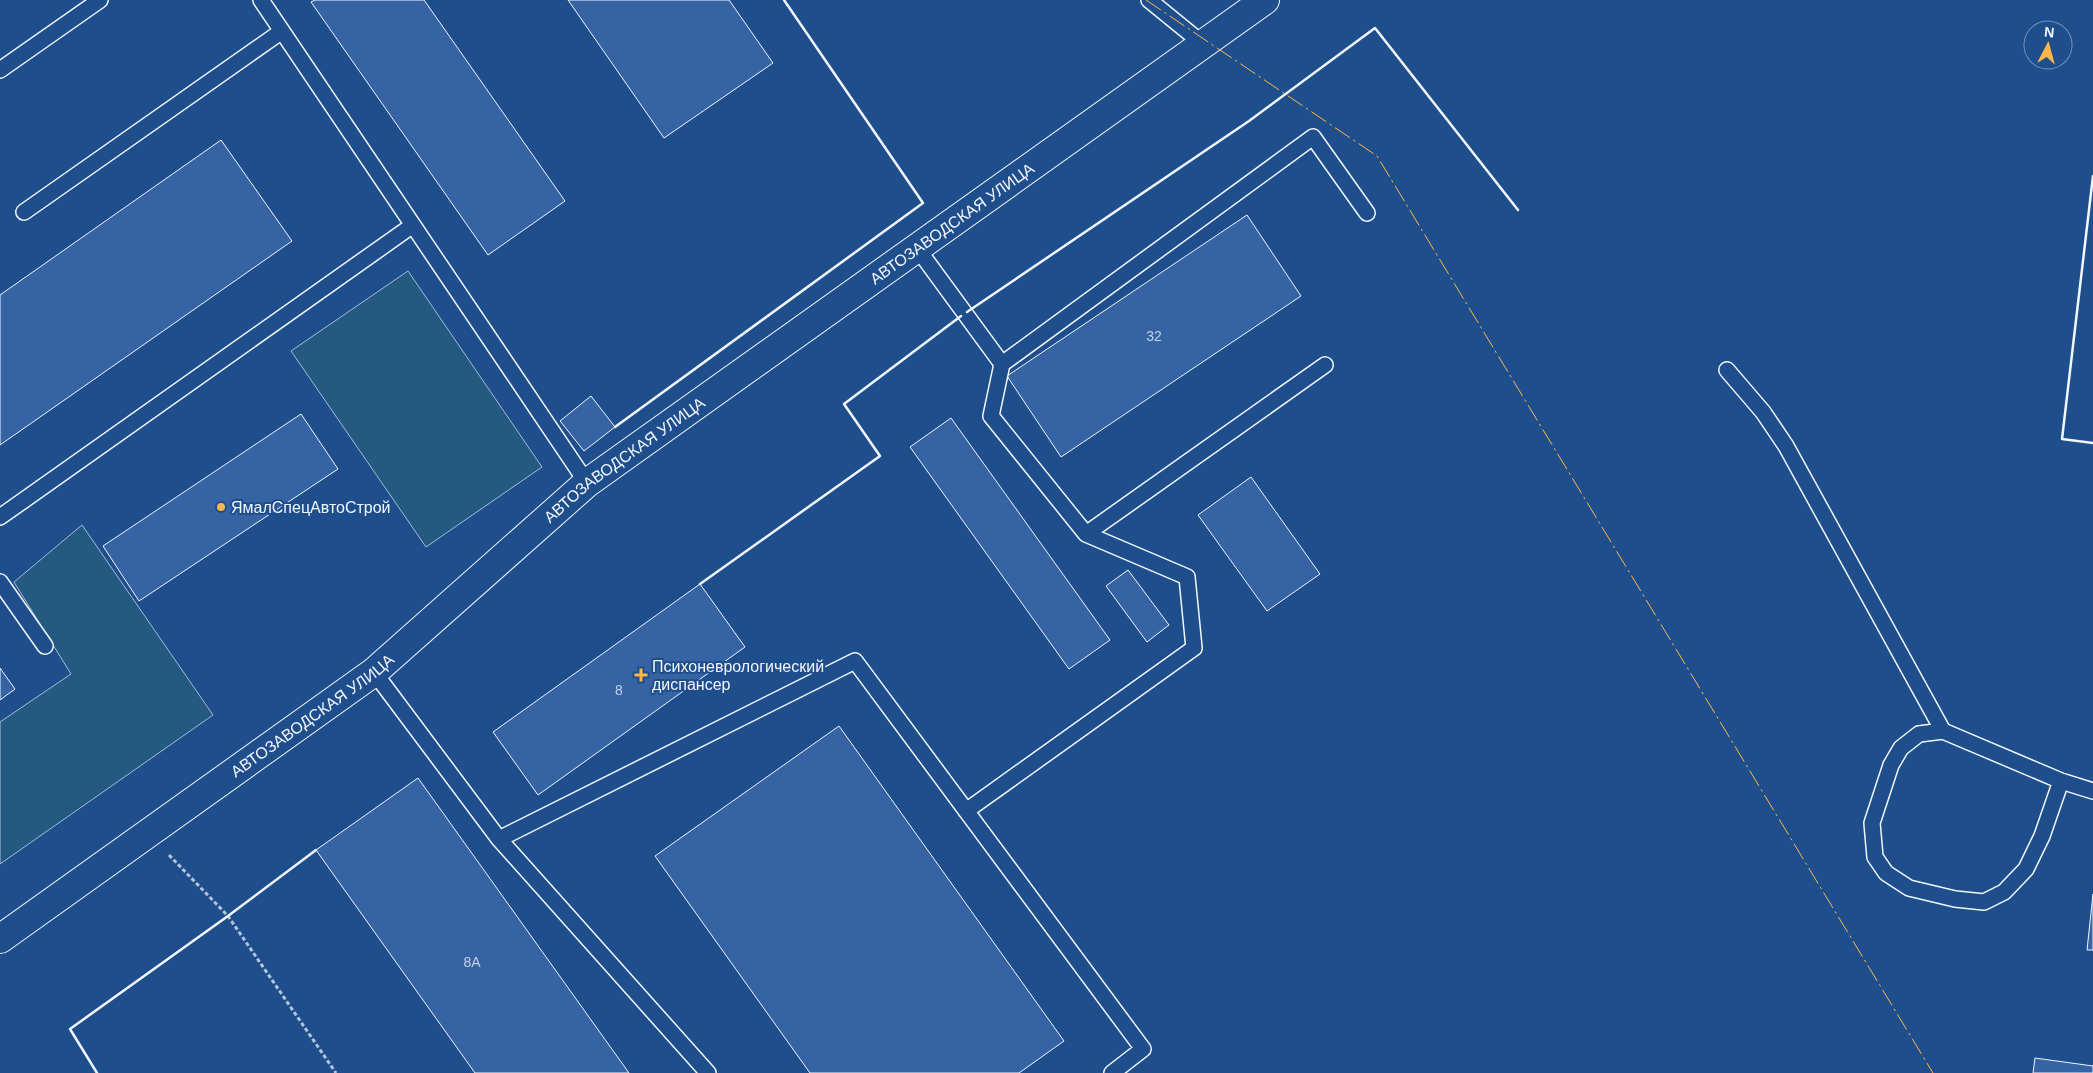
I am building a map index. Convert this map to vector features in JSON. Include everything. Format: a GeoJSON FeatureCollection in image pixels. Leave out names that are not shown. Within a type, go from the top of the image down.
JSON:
{"type":"FeatureCollection","features":[{"type":"Feature","properties":{"kind":"main road","name":"АВТОЗАВОДСКАЯ УЛИЦА"},"geometry":{"type":"LineString","coordinates":[[0,940],[148,832],[374,672],[587,483],[1265,0]]}},
{"type":"Feature","properties":{"kind":"lane"},"geometry":{"type":"LineString","coordinates":[[0,70],[100,0]]}},
{"type":"Feature","properties":{"kind":"lane"},"geometry":{"type":"LineString","coordinates":[[261,0],[587,483]]}},
{"type":"Feature","properties":{"kind":"lane"},"geometry":{"type":"LineString","coordinates":[[1149,0],[1203,44]]}},
{"type":"Feature","properties":{"kind":"lane"},"geometry":{"type":"LineString","coordinates":[[24,212],[282,30]]}},
{"type":"Feature","properties":{"kind":"lane"},"geometry":{"type":"LineString","coordinates":[[966,811],[1194,648],[1187,577],[1086,534],[991,416],[1002,364],[1313,137],[1367,213]]}},
{"type":"Feature","properties":{"kind":"lane"},"geometry":{"type":"LineString","coordinates":[[0,517],[413,225]]}},
{"type":"Feature","properties":{"kind":"lane"},"geometry":{"type":"LineString","coordinates":[[917,248],[1002,364]]}},
{"type":"Feature","properties":{"kind":"lane"},"geometry":{"type":"LineString","coordinates":[[1086,534],[1325,365]]}},
{"type":"Feature","properties":{"kind":"lane"},"geometry":{"type":"LineString","coordinates":[[1727,370],[1763,412],[1786,446],[1943,731]]}},
{"type":"Feature","properties":{"kind":"lane"},"geometry":{"type":"LineString","coordinates":[[0,582],[45,646]]}},
{"type":"Feature","properties":{"kind":"lane"},"geometry":{"type":"LineString","coordinates":[[499,839],[855,661],[1142,1049],[1112,1073]]}},
{"type":"Feature","properties":{"kind":"lane"},"geometry":{"type":"LineString","coordinates":[[374,672],[499,839],[708,1073]]}},
{"type":"Feature","properties":{"kind":"lane"},"geometry":{"type":"LineString","coordinates":[[2061,781],[2042,836],[2026,869],[2004,892],[1984,902],[1955,899],[1910,888],[1886,873],[1875,857],[1872,823],[1890,766],[1901,748],[1919,734],[1943,731],[2061,781],[2093,791]]}},
{"type":"Feature","properties":{"kind":"path"},"geometry":{"type":"LineString","coordinates":[[148,832],[228,916],[336,1073]]}},
{"type":"Feature","properties":{"kind":"shaded area"},"geometry":{"type":"Polygon","coordinates":[[[408,271],[542,467],[426,547],[291,351],[408,271]]]}},
{"type":"Feature","properties":{"kind":"shaded area"},"geometry":{"type":"Polygon","coordinates":[[[82,525],[213,715],[0,864],[0,722],[71,674],[14,582],[82,525]]]}},
{"type":"Feature","properties":{"kind":"building"},"geometry":{"type":"Polygon","coordinates":[[[315,0],[424,0],[565,201],[488,255],[311,2],[315,0]]]}},
{"type":"Feature","properties":{"kind":"building"},"geometry":{"type":"Polygon","coordinates":[[[568,0],[729,0],[773,63],[664,138],[568,0]]]}},
{"type":"Feature","properties":{"kind":"building"},"geometry":{"type":"Polygon","coordinates":[[[221,140],[292,241],[0,445],[0,295],[221,140]]]}},
{"type":"Feature","properties":{"kind":"building"},"geometry":{"type":"Polygon","coordinates":[[[1247,215],[1301,296],[1061,457],[1007,376],[1247,215]]]}},
{"type":"Feature","properties":{"kind":"building"},"geometry":{"type":"Polygon","coordinates":[[[591,396],[615,427],[584,451],[560,421],[591,396]]]}},
{"type":"Feature","properties":{"kind":"building","name":"ЯмалСпецАвтоСтрой"},"geometry":{"type":"Polygon","coordinates":[[[301,414],[338,469],[139,601],[103,546],[301,414]]]}},
{"type":"Feature","properties":{"kind":"building"},"geometry":{"type":"Polygon","coordinates":[[[951,418],[1110,640],[1069,669],[910,447],[951,418]]]}},
{"type":"Feature","properties":{"kind":"building"},"geometry":{"type":"Polygon","coordinates":[[[1251,477],[1320,574],[1267,611],[1198,515],[1251,477]]]}},
{"type":"Feature","properties":{"kind":"building"},"geometry":{"type":"Polygon","coordinates":[[[1128,570],[1169,625],[1147,642],[1106,586],[1128,570]]]}},
{"type":"Feature","properties":{"kind":"building"},"geometry":{"type":"Polygon","coordinates":[[[700,584],[745,647],[538,795],[493,732],[700,584]]]}},
{"type":"Feature","properties":{"kind":"building"},"geometry":{"type":"Polygon","coordinates":[[[0,668],[15,689],[0,700],[0,668]]]}},
{"type":"Feature","properties":{"kind":"building"},"geometry":{"type":"Polygon","coordinates":[[[839,726],[1064,1041],[1019,1073],[810,1073],[655,856],[839,726]]]}},
{"type":"Feature","properties":{"kind":"building"},"geometry":{"type":"Polygon","coordinates":[[[418,778],[629,1073],[475,1073],[316,850],[418,778]]]}},
{"type":"Feature","properties":{"kind":"building"},"geometry":{"type":"Polygon","coordinates":[[[2093,894],[2093,950],[2087,950],[2093,894]]]}},
{"type":"Feature","properties":{"kind":"building"},"geometry":{"type":"Polygon","coordinates":[[[2035,1058],[2093,1066],[2093,1073],[2033,1073],[2035,1058]]]}},
{"type":"Feature","properties":{"kind":"wall"},"geometry":{"type":"LineString","coordinates":[[615,427],[923,203],[784,0]]}},
{"type":"Feature","properties":{"kind":"wall"},"geometry":{"type":"LineString","coordinates":[[967,312],[1249,121],[1375,28],[1518,210]]}},
{"type":"Feature","properties":{"kind":"wall"},"geometry":{"type":"LineString","coordinates":[[2093,176],[2062,439],[2093,443]]}},
{"type":"Feature","properties":{"kind":"wall"},"geometry":{"type":"LineString","coordinates":[[700,584],[880,456],[844,404],[961,316]]}},
{"type":"Feature","properties":{"kind":"wall"},"geometry":{"type":"LineString","coordinates":[[97,1073],[70,1029],[228,916],[316,850]]}},
{"type":"Feature","properties":{"kind":"power"},"geometry":{"type":"LineString","coordinates":[[1146,0],[1377,156],[1933,1073]]}},
{"type":"Feature","properties":{"kind":"place","name":"ЯмалСпецАвтоСтрой"},"geometry":{"type":"Point","coordinates":[221,507]}},
{"type":"Feature","properties":{"kind":"place","name":"Психоневрологический диспансер"},"geometry":{"type":"Point","coordinates":[641,675]}}]}
